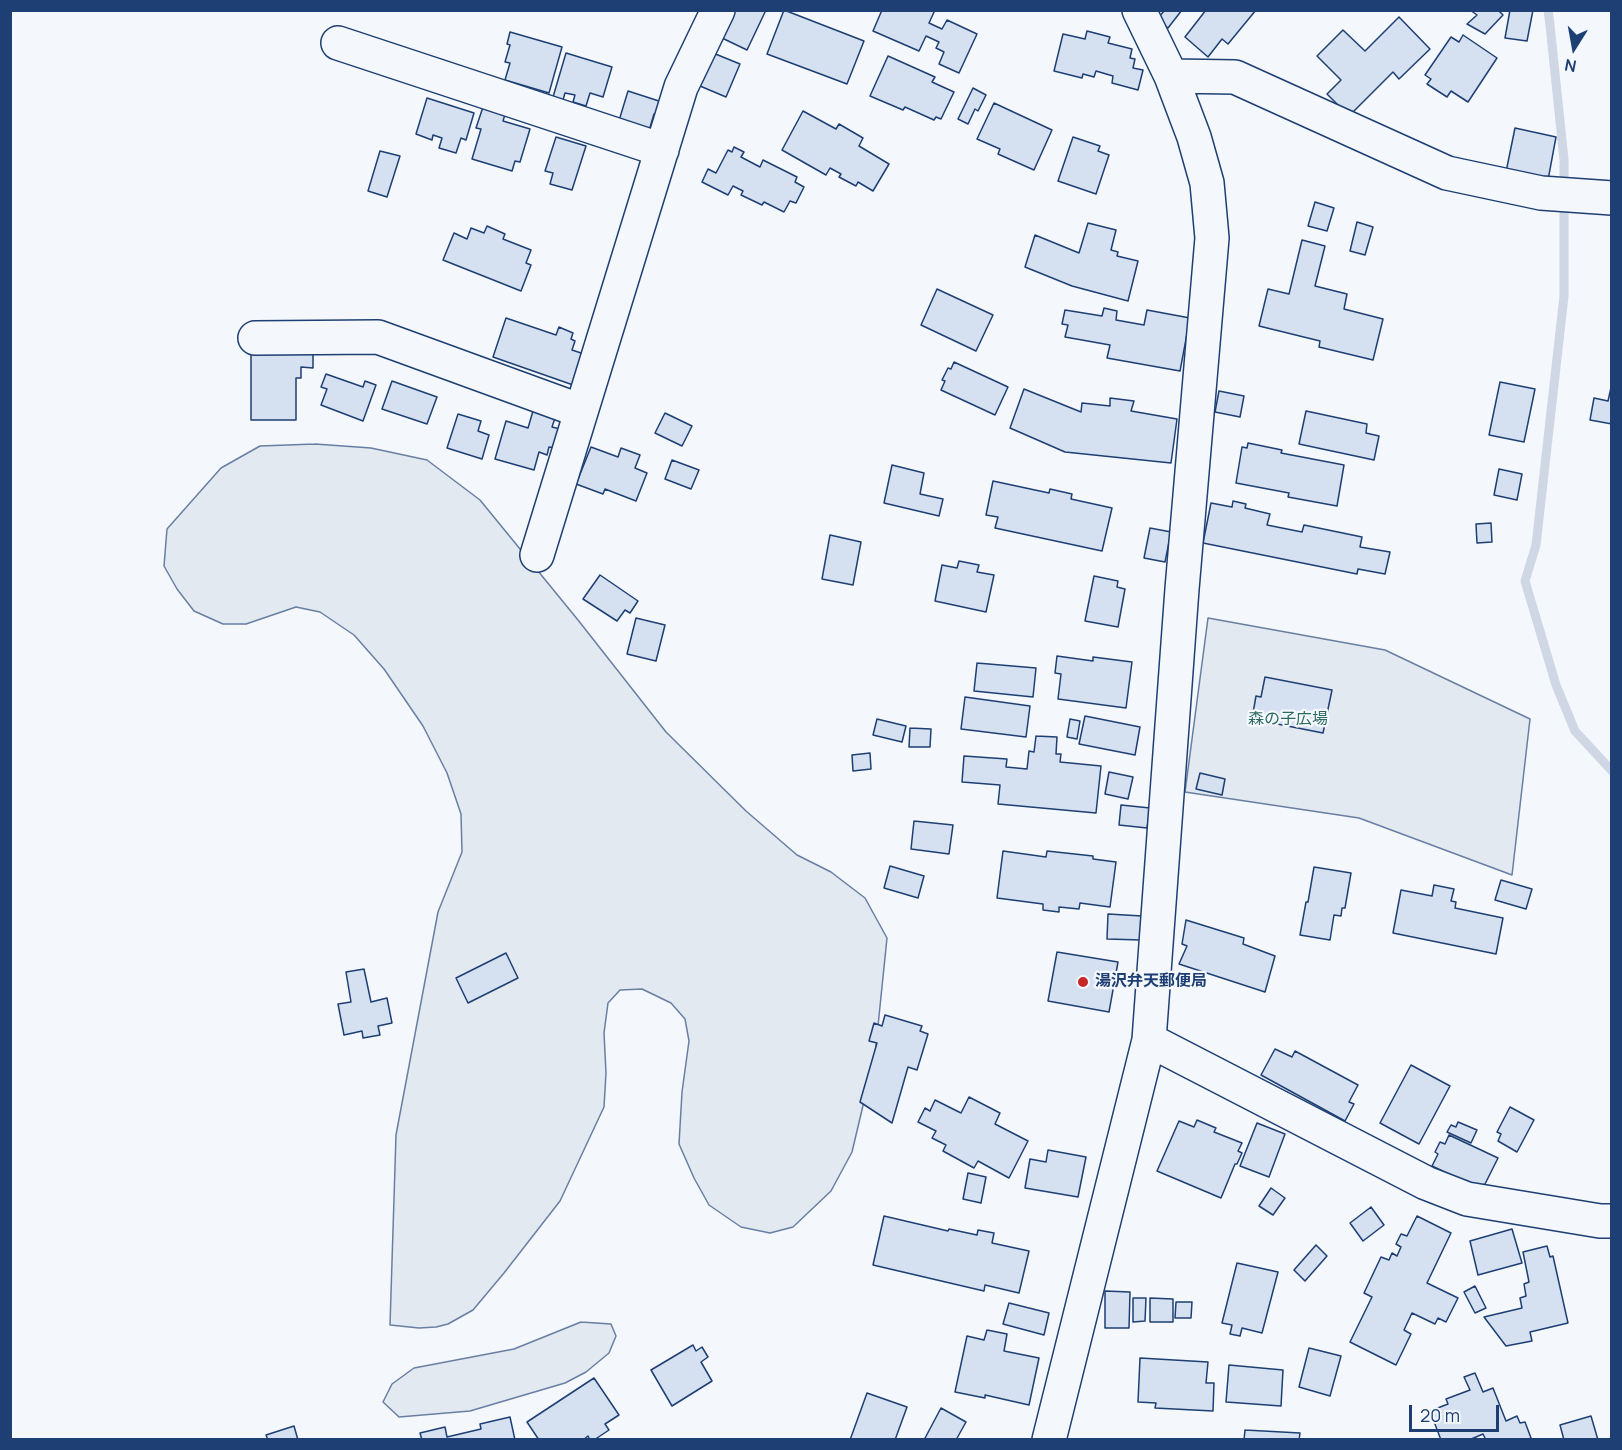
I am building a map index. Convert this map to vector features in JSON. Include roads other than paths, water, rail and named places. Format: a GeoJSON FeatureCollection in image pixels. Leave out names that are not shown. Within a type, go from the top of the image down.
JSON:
{"type":"FeatureCollection","features":[{"type":"Feature","properties":{"kind":"street"},"geometry":{"type":"LineString","coordinates":[[537,555],[681,87],[718,10]]}},
{"type":"Feature","properties":{"kind":"street"},"geometry":{"type":"LineString","coordinates":[[1048,1440],[1149,1040],[1182,589],[1212,238],[1207,183],[1194,137],[1171,76],[1139,10]]}},
{"type":"Feature","properties":{"kind":"street"},"geometry":{"type":"LineString","coordinates":[[338,43],[662,150]]}},
{"type":"Feature","properties":{"kind":"street"},"geometry":{"type":"LineString","coordinates":[[1171,76],[1235,77],[1447,173],[1541,193],[1596,197]]}},
{"type":"Feature","properties":{"kind":"street"},"geometry":{"type":"LineString","coordinates":[[255,338],[378,337],[581,411]]}},
{"type":"Feature","properties":{"kind":"street"},"geometry":{"type":"LineString","coordinates":[[1149,1040],[1426,1183],[1467,1199],[1606,1221]]}},
{"type":"Feature","properties":{"kind":"waterway"},"geometry":{"type":"LineString","coordinates":[[1548,10],[1564,160],[1564,296],[1536,545],[1525,581],[1556,685],[1575,731],[1612,771]]}},
{"type":"Feature","properties":{"kind":"place","name":"湯沢弁天郵便局"},"geometry":{"type":"Point","coordinates":[1083,982]}},
{"type":"Feature","properties":{"kind":"park label","name":"森の子広場"},"geometry":{"type":"Point","coordinates":[1288,720]}}]}
